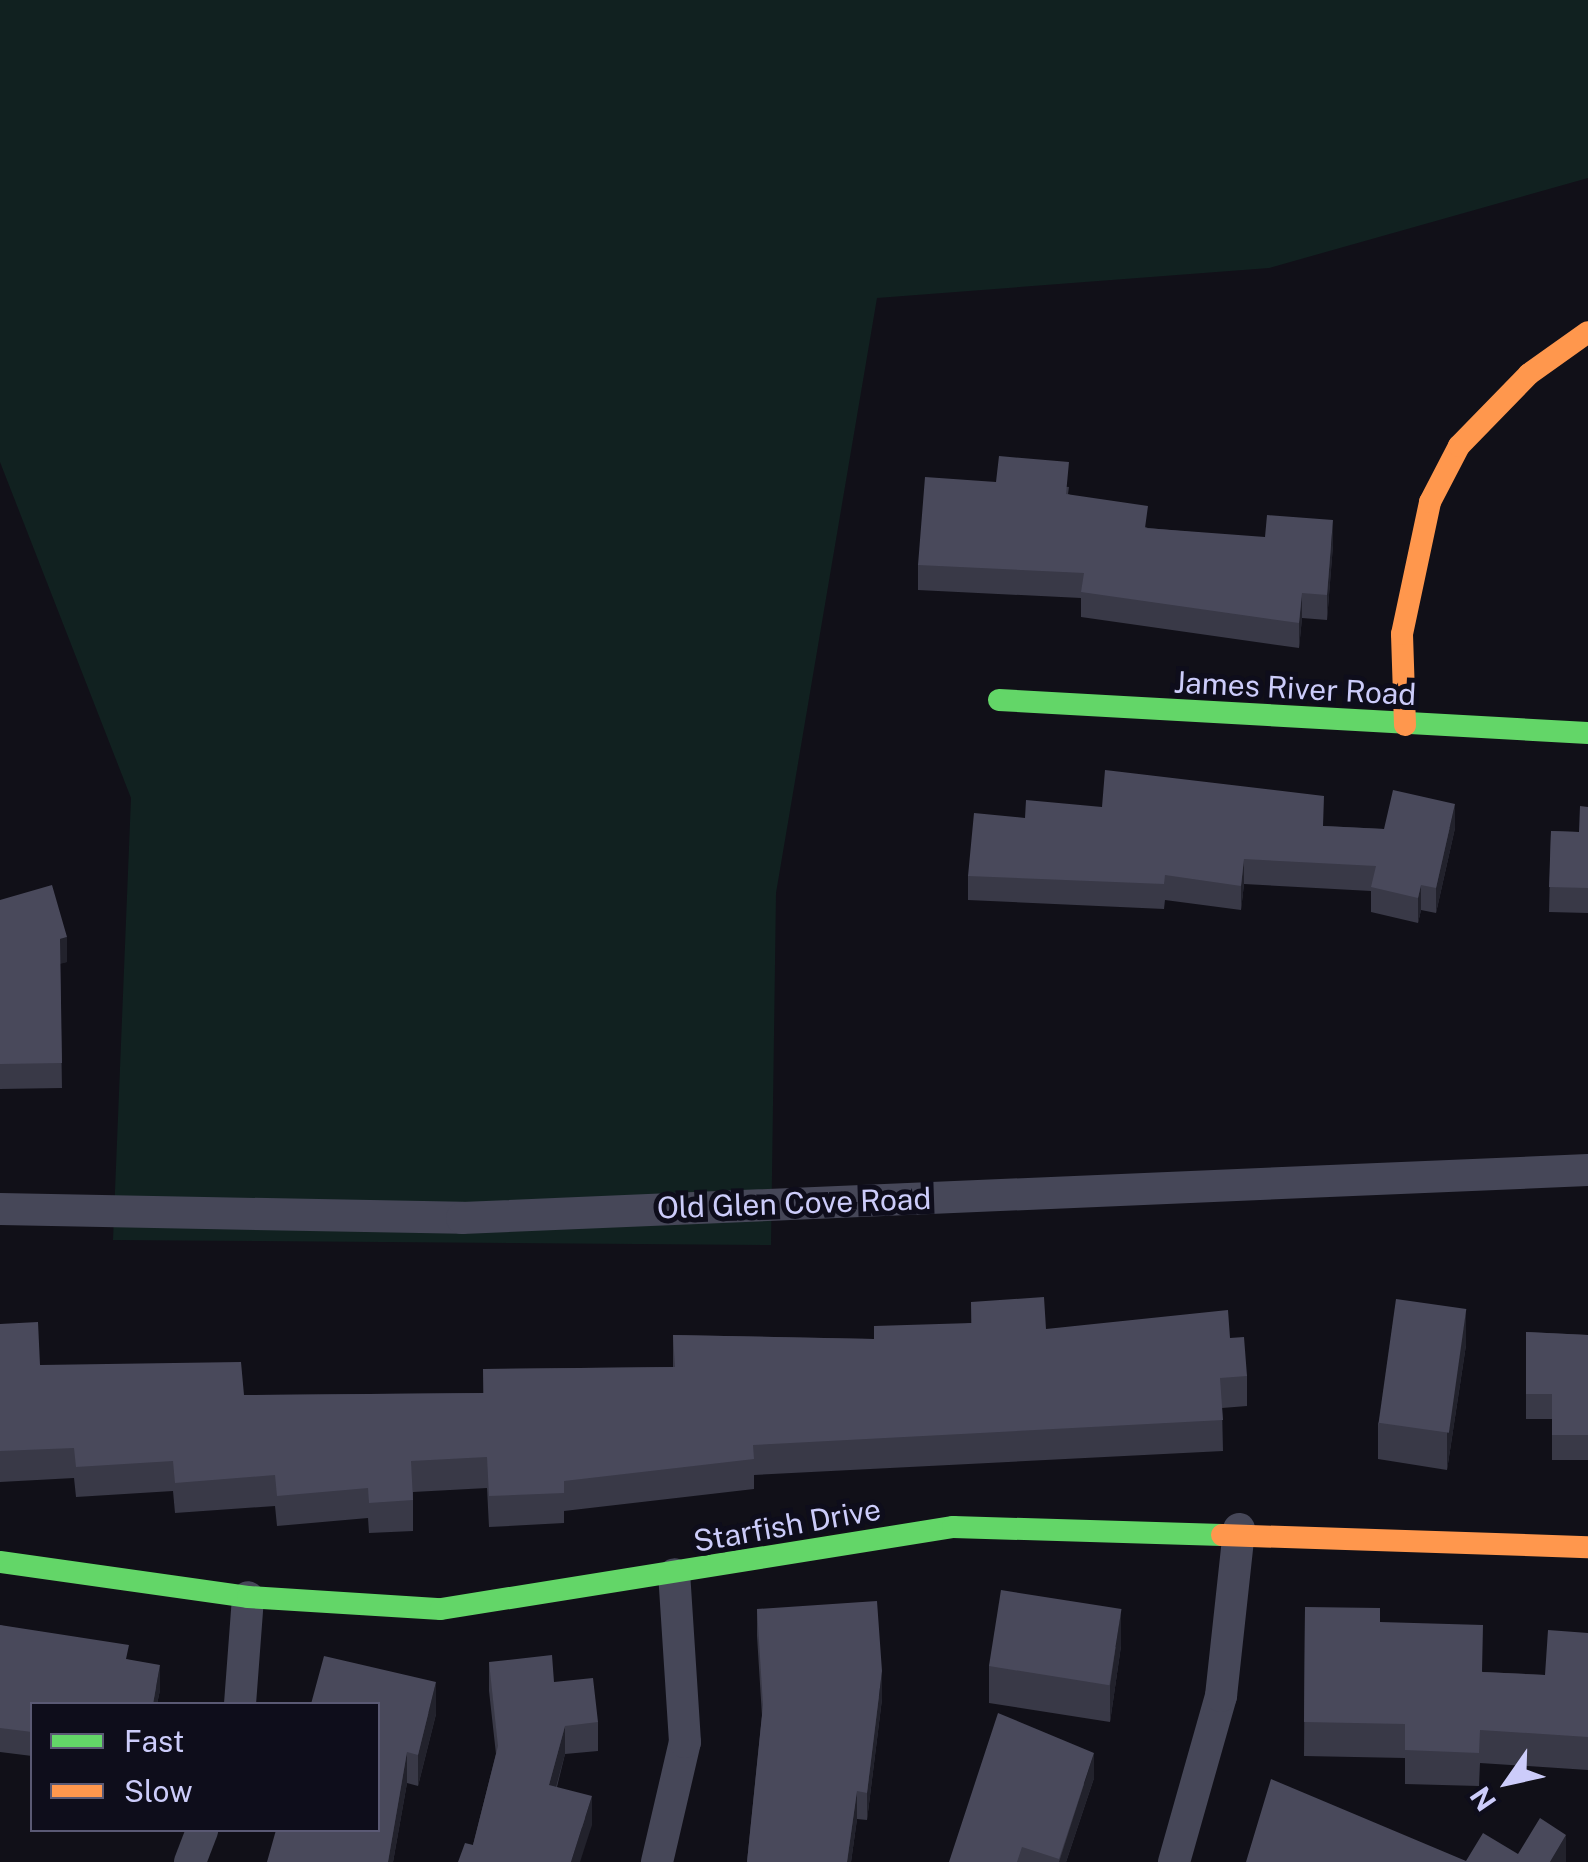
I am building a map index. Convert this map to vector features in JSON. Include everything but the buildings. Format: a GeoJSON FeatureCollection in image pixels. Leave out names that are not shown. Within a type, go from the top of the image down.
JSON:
{"type":"FeatureCollection","features":[{"type":"Feature","properties":{"kind":"street"},"geometry":{"type":"LineString","coordinates":[[1405,725],[1402,634],[1430,502],[1459,446],[1529,374],[1588,332]]}},
{"type":"Feature","properties":{"kind":"street","name":"James River Road"},"geometry":{"type":"LineString","coordinates":[[999,700],[1588,733]]}},
{"type":"Feature","properties":{"kind":"street","name":"Old Glen Cove Road"},"geometry":{"type":"LineString","coordinates":[[0,1208],[462,1218],[1588,1170]]}},
{"type":"Feature","properties":{"kind":"street","name":"Starfish Drive"},"geometry":{"type":"LineString","coordinates":[[0,1562],[248,1598],[441,1608],[953,1528],[1239,1530],[1588,1546]]}},
{"type":"Feature","properties":{"kind":"street"},"geometry":{"type":"LineString","coordinates":[[1174,1862],[1221,1696],[1239,1530]]}},
{"type":"Feature","properties":{"kind":"street"},"geometry":{"type":"LineString","coordinates":[[658,1862],[686,1742],[674,1574]]}},
{"type":"Feature","properties":{"kind":"street"},"geometry":{"type":"LineString","coordinates":[[240,1702],[248,1598]]}},
{"type":"Feature","properties":{"kind":"street"},"geometry":{"type":"LineString","coordinates":[[190,1862],[201,1832]]}},
{"type":"Feature","properties":{"kind":"shaded area"},"geometry":{"type":"Polygon","coordinates":[[[0,0],[1588,0],[1588,178],[1269,268],[877,298],[776,893],[771,1245],[113,1240],[131,798],[0,462],[0,0]]]}},
{"type":"Feature","properties":{"kind":"traffic: fast"},"geometry":{"type":"LineString","coordinates":[[999,700],[1588,733]]}},
{"type":"Feature","properties":{"kind":"traffic: fast"},"geometry":{"type":"LineString","coordinates":[[0,1562],[248,1597],[441,1609],[953,1527],[1222,1535]]}},
{"type":"Feature","properties":{"kind":"traffic: slow"},"geometry":{"type":"LineString","coordinates":[[1405,725],[1402,634],[1430,502],[1459,446],[1529,374],[1588,332]]}},
{"type":"Feature","properties":{"kind":"traffic: slow"},"geometry":{"type":"LineString","coordinates":[[1222,1535],[1588,1547]]}}]}
